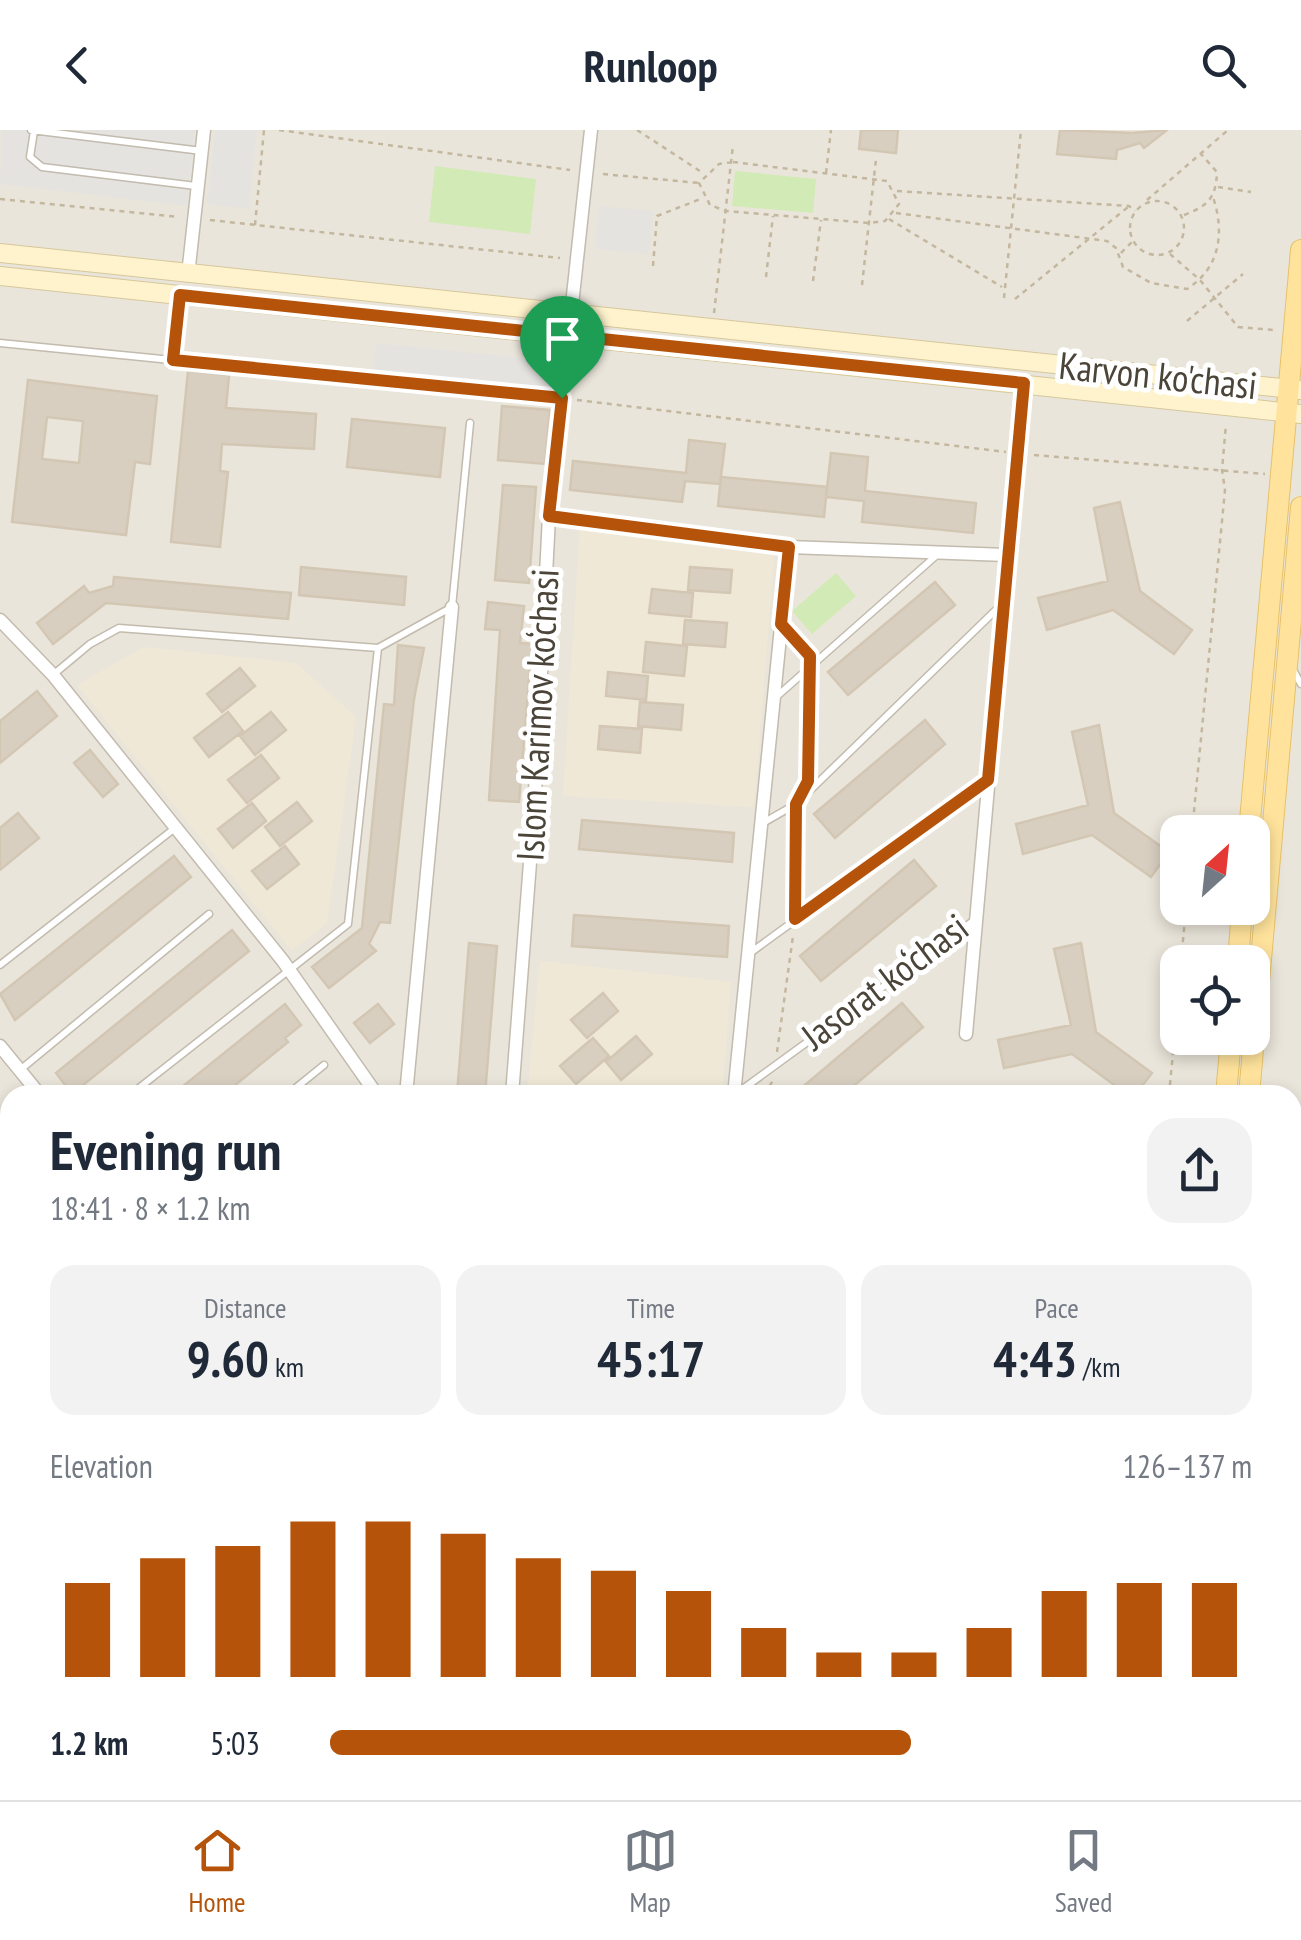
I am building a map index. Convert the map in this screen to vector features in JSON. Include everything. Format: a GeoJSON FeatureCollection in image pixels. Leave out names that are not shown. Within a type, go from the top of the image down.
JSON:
{"type":"FeatureCollection","features":[{"type":"Feature","properties":{"kind":"main road"},"geometry":{"type":"LineString","coordinates":[[1251,815],[1293,413],[1301,250]]}},
{"type":"Feature","properties":{"kind":"main road","name":"Karvon ko'chasi"},"geometry":{"type":"LineString","coordinates":[[0,254],[1295,390]]}},
{"type":"Feature","properties":{"kind":"main road"},"geometry":{"type":"LineString","coordinates":[[0,276],[1293,413]]}},
{"type":"Feature","properties":{"kind":"main road"},"geometry":{"type":"LineString","coordinates":[[1250,1085],[1301,507]]}},
{"type":"Feature","properties":{"kind":"main road"},"geometry":{"type":"LineString","coordinates":[[1227,1085],[1230,1055]]}},
{"type":"Feature","properties":{"kind":"street"},"geometry":{"type":"LineString","coordinates":[[188,275],[204,130]]}},
{"type":"Feature","properties":{"kind":"street","name":"Islom Karimov ko‘chasi"},"geometry":{"type":"LineString","coordinates":[[513,1085],[534,812],[549,516],[591,130]]}},
{"type":"Feature","properties":{"kind":"street","name":"Jasorat ko‘chasi"},"geometry":{"type":"LineString","coordinates":[[977,918],[1001,604],[1024,383]]}},
{"type":"Feature","properties":{"kind":"street"},"geometry":{"type":"LineString","coordinates":[[549,516],[789,547],[1006,555]]}},
{"type":"Feature","properties":{"kind":"street"},"geometry":{"type":"LineString","coordinates":[[735,1085],[789,547]]}},
{"type":"Feature","properties":{"kind":"street"},"geometry":{"type":"LineString","coordinates":[[407,1085],[452,607]]}},
{"type":"Feature","properties":{"kind":"street"},"geometry":{"type":"LineString","coordinates":[[0,620],[53,675],[176,827],[288,970],[370,1085]]}},
{"type":"Feature","properties":{"kind":"street"},"geometry":{"type":"LineString","coordinates":[[966,1034],[977,918]]}},
{"type":"Feature","properties":{"kind":"street"},"geometry":{"type":"LineString","coordinates":[[0,1046],[32,1085]]}},
{"type":"Feature","properties":{"kind":"lane"},"geometry":{"type":"LineString","coordinates":[[198,186],[42,167],[30,157],[32,130],[202,151]]}},
{"type":"Feature","properties":{"kind":"lane"},"geometry":{"type":"LineString","coordinates":[[173,360],[180,295]]}},
{"type":"Feature","properties":{"kind":"lane"},"geometry":{"type":"LineString","coordinates":[[0,342],[464,389]]}},
{"type":"Feature","properties":{"kind":"lane"},"geometry":{"type":"LineString","coordinates":[[53,675],[90,644],[119,628],[378,648],[452,607],[470,423]]}},
{"type":"Feature","properties":{"kind":"lane"},"geometry":{"type":"LineString","coordinates":[[774,698],[940,553]]}},
{"type":"Feature","properties":{"kind":"lane"},"geometry":{"type":"LineString","coordinates":[[762,824],[796,804],[1001,604]]}},
{"type":"Feature","properties":{"kind":"lane"},"geometry":{"type":"LineString","coordinates":[[143,1085],[348,924],[378,648]]}},
{"type":"Feature","properties":{"kind":"lane"},"geometry":{"type":"LineString","coordinates":[[1288,659],[1301,684]]}},
{"type":"Feature","properties":{"kind":"lane"},"geometry":{"type":"LineString","coordinates":[[746,956],[988,780]]}},
{"type":"Feature","properties":{"kind":"lane"},"geometry":{"type":"LineString","coordinates":[[0,965],[176,827]]}},
{"type":"Feature","properties":{"kind":"lane"},"geometry":{"type":"LineString","coordinates":[[20,1070],[209,914]]}},
{"type":"Feature","properties":{"kind":"lane","name":"Jasorat ko‘chasi"},"geometry":{"type":"LineString","coordinates":[[748,1085],[977,918]]}},
{"type":"Feature","properties":{"kind":"lane"},"geometry":{"type":"LineString","coordinates":[[299,1085],[324,1065]]}},
{"type":"Feature","properties":{"kind":"path"},"geometry":{"type":"LineString","coordinates":[[255,226],[264,130]]}},
{"type":"Feature","properties":{"kind":"path"},"geometry":{"type":"LineString","coordinates":[[279,130],[587,173],[699,183]]}},
{"type":"Feature","properties":{"kind":"path"},"geometry":{"type":"LineString","coordinates":[[340,138],[342,130]]}},
{"type":"Feature","properties":{"kind":"path"},"geometry":{"type":"LineString","coordinates":[[638,130],[706,174]]}},
{"type":"Feature","properties":{"kind":"path"},"geometry":{"type":"LineString","coordinates":[[826,174],[830,130]]}},
{"type":"Feature","properties":{"kind":"path"},"geometry":{"type":"LineString","coordinates":[[1004,298],[1022,130]]}},
{"type":"Feature","properties":{"kind":"path"},"geometry":{"type":"LineString","coordinates":[[1142,204],[1169,203],[1182,216],[1182,241],[1169,253],[1152,254],[1134,242],[1130,228],[1135,211],[1142,204],[1199,152],[1228,130]]}},
{"type":"Feature","properties":{"kind":"path"},"geometry":{"type":"LineString","coordinates":[[713,328],[734,146]]}},
{"type":"Feature","properties":{"kind":"path"},"geometry":{"type":"LineString","coordinates":[[895,212],[1107,241],[1120,255],[1122,268],[1167,288],[1187,289],[1200,280],[1214,260],[1220,238],[1213,198],[1217,172],[1199,152]]}},
{"type":"Feature","properties":{"kind":"path"},"geometry":{"type":"LineString","coordinates":[[862,286],[876,158]]}},
{"type":"Feature","properties":{"kind":"path"},"geometry":{"type":"LineString","coordinates":[[732,163],[888,181],[899,204],[888,219],[870,224],[726,210],[704,198],[699,183],[718,164],[732,163]]}},
{"type":"Feature","properties":{"kind":"path"},"geometry":{"type":"LineString","coordinates":[[1216,187],[1251,192]]}},
{"type":"Feature","properties":{"kind":"path"},"geometry":{"type":"LineString","coordinates":[[896,191],[1014,196],[1129,206],[1135,211]]}},
{"type":"Feature","properties":{"kind":"path"},"geometry":{"type":"LineString","coordinates":[[653,266],[657,216],[704,198]]}},
{"type":"Feature","properties":{"kind":"path"},"geometry":{"type":"LineString","coordinates":[[1182,216],[1213,198]]}},
{"type":"Feature","properties":{"kind":"path"},"geometry":{"type":"LineString","coordinates":[[0,199],[579,260]]}},
{"type":"Feature","properties":{"kind":"path"},"geometry":{"type":"LineString","coordinates":[[1015,299],[1129,206]]}},
{"type":"Feature","properties":{"kind":"path"},"geometry":{"type":"LineString","coordinates":[[766,277],[774,215]]}},
{"type":"Feature","properties":{"kind":"path"},"geometry":{"type":"LineString","coordinates":[[813,281],[821,219]]}},
{"type":"Feature","properties":{"kind":"path"},"geometry":{"type":"LineString","coordinates":[[888,219],[1005,288]]}},
{"type":"Feature","properties":{"kind":"path"},"geometry":{"type":"LineString","coordinates":[[1120,255],[1134,242]]}},
{"type":"Feature","properties":{"kind":"path"},"geometry":{"type":"LineString","coordinates":[[1169,253],[1200,280],[1238,327],[1276,330]]}},
{"type":"Feature","properties":{"kind":"path"},"geometry":{"type":"LineString","coordinates":[[1188,321],[1244,274]]}},
{"type":"Feature","properties":{"kind":"path"},"geometry":{"type":"LineString","coordinates":[[464,389],[1018,454],[1253,473]]}},
{"type":"Feature","properties":{"kind":"path"},"geometry":{"type":"LineString","coordinates":[[1194,815],[1225,490],[1222,470],[1226,423]]}},
{"type":"Feature","properties":{"kind":"path"},"geometry":{"type":"LineString","coordinates":[[773,1085],[795,919],[796,804],[808,781],[810,656],[781,624]]}},
{"type":"Feature","properties":{"kind":"path"},"geometry":{"type":"LineString","coordinates":[[1170,1085],[1173,1055]]}},
{"type":"Feature","properties":{"kind":"shaded area"},"geometry":{"type":"Polygon","coordinates":[[[0,130],[1301,130],[1301,1085],[0,1085],[0,130]]]}},
{"type":"Feature","properties":{"kind":"shaded area"},"geometry":{"type":"Polygon","coordinates":[[[2,130],[195,130],[187,206],[0,184],[2,130]]]}},
{"type":"Feature","properties":{"kind":"shaded area"},"geometry":{"type":"Polygon","coordinates":[[[215,130],[257,130],[249,209],[207,204],[215,130]]]}},
{"type":"Feature","properties":{"kind":"shaded area"},"geometry":{"type":"Polygon","coordinates":[[[599,206],[653,211],[649,254],[595,249],[599,206]]]}},
{"type":"Feature","properties":{"kind":"shaded area"},"geometry":{"type":"Polygon","coordinates":[[[376,343],[552,361],[549,389],[373,372],[376,343]]]}},
{"type":"Feature","properties":{"kind":"shaded area"},"geometry":{"type":"Polygon","coordinates":[[[580,526],[775,547],[754,807],[563,796],[580,526]]]}},
{"type":"Feature","properties":{"kind":"shaded area"},"geometry":{"type":"Polygon","coordinates":[[[144,647],[296,663],[356,717],[327,923],[292,951],[77,685],[144,647]]]}},
{"type":"Feature","properties":{"kind":"shaded area"},"geometry":{"type":"Polygon","coordinates":[[[540,961],[731,982],[723,1085],[528,1085],[540,961]]]}},
{"type":"Feature","properties":{"kind":"green space"},"geometry":{"type":"Polygon","coordinates":[[[435,166],[536,179],[530,234],[429,222],[435,166]]]}},
{"type":"Feature","properties":{"kind":"green space"},"geometry":{"type":"Polygon","coordinates":[[[735,171],[816,179],[813,213],[732,206],[735,171]]]}},
{"type":"Feature","properties":{"kind":"green space"},"geometry":{"type":"Polygon","coordinates":[[[836,573],[856,596],[812,634],[792,611],[836,573]]]}},
{"type":"Feature","properties":{"kind":"building"},"geometry":{"type":"Polygon","coordinates":[[[861,130],[898,130],[896,153],[859,149],[861,130]]]}},
{"type":"Feature","properties":{"kind":"building"},"geometry":{"type":"Polygon","coordinates":[[[1060,130],[1167,130],[1144,148],[1140,143],[1117,150],[1116,159],[1057,154],[1060,130]]]}},
{"type":"Feature","properties":{"kind":"building"},"geometry":{"type":"Polygon","coordinates":[[[188,371],[229,375],[226,408],[316,414],[314,449],[222,444],[220,471],[228,472],[220,547],[171,542],[188,371]]]}},
{"type":"Feature","properties":{"kind":"building"},"geometry":{"type":"Polygon","coordinates":[[[28,380],[157,396],[150,464],[135,462],[126,535],[12,522],[28,380]],[[47,417],[42,459],[79,463],[83,421],[47,417]]]}},
{"type":"Feature","properties":{"kind":"building"},"geometry":{"type":"Polygon","coordinates":[[[502,406],[550,410],[545,464],[498,460],[502,406]]]}},
{"type":"Feature","properties":{"kind":"building"},"geometry":{"type":"Polygon","coordinates":[[[352,419],[445,428],[440,477],[347,467],[352,419]]]}},
{"type":"Feature","properties":{"kind":"building"},"geometry":{"type":"Polygon","coordinates":[[[689,440],[725,444],[720,484],[685,481],[682,502],[570,490],[573,461],[686,473],[689,440]]]}},
{"type":"Feature","properties":{"kind":"building"},"geometry":{"type":"Polygon","coordinates":[[[831,453],[868,457],[865,491],[976,503],[973,533],[862,522],[864,501],[826,497],[831,453]]]}},
{"type":"Feature","properties":{"kind":"building"},"geometry":{"type":"Polygon","coordinates":[[[721,477],[827,487],[824,517],[718,506],[721,477]]]}},
{"type":"Feature","properties":{"kind":"building"},"geometry":{"type":"Polygon","coordinates":[[[503,485],[536,487],[529,583],[495,580],[503,485]]]}},
{"type":"Feature","properties":{"kind":"building"},"geometry":{"type":"Polygon","coordinates":[[[1120,502],[1140,591],[1192,630],[1174,654],[1113,610],[1047,630],[1038,598],[1108,581],[1094,508],[1120,502]]]}},
{"type":"Feature","properties":{"kind":"building"},"geometry":{"type":"Polygon","coordinates":[[[301,567],[406,577],[404,605],[299,595],[301,567]]]}},
{"type":"Feature","properties":{"kind":"building"},"geometry":{"type":"Polygon","coordinates":[[[690,567],[732,570],[730,593],[688,590],[690,567]]]}},
{"type":"Feature","properties":{"kind":"building"},"geometry":{"type":"Polygon","coordinates":[[[114,577],[291,593],[288,619],[106,603],[53,644],[37,623],[84,586],[89,593],[113,586],[114,577]]]}},
{"type":"Feature","properties":{"kind":"building"},"geometry":{"type":"Polygon","coordinates":[[[935,582],[955,605],[848,695],[828,672],[935,582]]]}},
{"type":"Feature","properties":{"kind":"building"},"geometry":{"type":"Polygon","coordinates":[[[652,589],[693,593],[691,617],[649,613],[652,589]]]}},
{"type":"Feature","properties":{"kind":"building"},"geometry":{"type":"Polygon","coordinates":[[[488,602],[524,606],[520,643],[532,644],[519,802],[489,800],[500,630],[485,629],[488,602]]]}},
{"type":"Feature","properties":{"kind":"building"},"geometry":{"type":"Polygon","coordinates":[[[685,620],[727,623],[725,647],[683,644],[685,620]]]}},
{"type":"Feature","properties":{"kind":"building"},"geometry":{"type":"Polygon","coordinates":[[[646,642],[687,646],[684,676],[643,672],[646,642]]]}},
{"type":"Feature","properties":{"kind":"building"},"geometry":{"type":"Polygon","coordinates":[[[398,645],[424,648],[414,699],[390,923],[380,922],[369,944],[376,951],[329,988],[312,967],[362,928],[384,704],[394,705],[398,645]]]}},
{"type":"Feature","properties":{"kind":"building"},"geometry":{"type":"Polygon","coordinates":[[[240,668],[255,686],[222,712],[207,694],[240,668]]]}},
{"type":"Feature","properties":{"kind":"building"},"geometry":{"type":"Polygon","coordinates":[[[608,672],[648,676],[646,700],[606,696],[608,672]]]}},
{"type":"Feature","properties":{"kind":"building"},"geometry":{"type":"Polygon","coordinates":[[[37,691],[57,716],[0,763],[0,721],[37,691]]]}},
{"type":"Feature","properties":{"kind":"building"},"geometry":{"type":"Polygon","coordinates":[[[640,702],[683,705],[681,730],[638,726],[640,702]]]}},
{"type":"Feature","properties":{"kind":"building"},"geometry":{"type":"Polygon","coordinates":[[[228,712],[243,731],[209,757],[194,738],[228,712]]]}},
{"type":"Feature","properties":{"kind":"building"},"geometry":{"type":"Polygon","coordinates":[[[271,712],[286,730],[255,755],[240,736],[271,712]]]}},
{"type":"Feature","properties":{"kind":"building"},"geometry":{"type":"Polygon","coordinates":[[[925,720],[945,744],[835,838],[814,814],[925,720]]]}},
{"type":"Feature","properties":{"kind":"building"},"geometry":{"type":"Polygon","coordinates":[[[1099,725],[1114,813],[1160,846],[1160,864],[1151,877],[1092,835],[1023,854],[1016,824],[1088,805],[1072,732],[1099,725]]]}},
{"type":"Feature","properties":{"kind":"building"},"geometry":{"type":"Polygon","coordinates":[[[600,726],[642,729],[640,753],[598,749],[600,726]]]}},
{"type":"Feature","properties":{"kind":"building"},"geometry":{"type":"Polygon","coordinates":[[[90,750],[118,784],[103,797],[74,763],[90,750]]]}},
{"type":"Feature","properties":{"kind":"building"},"geometry":{"type":"Polygon","coordinates":[[[261,755],[279,778],[247,803],[228,780],[261,755]]]}},
{"type":"Feature","properties":{"kind":"building"},"geometry":{"type":"Polygon","coordinates":[[[297,802],[312,821],[280,846],[265,827],[297,802]]]}},
{"type":"Feature","properties":{"kind":"building"},"geometry":{"type":"Polygon","coordinates":[[[252,803],[266,821],[233,848],[218,829],[252,803]]]}},
{"type":"Feature","properties":{"kind":"building"},"geometry":{"type":"Polygon","coordinates":[[[18,813],[39,838],[0,870],[0,828],[18,813]]]}},
{"type":"Feature","properties":{"kind":"building"},"geometry":{"type":"Polygon","coordinates":[[[582,820],[734,833],[732,862],[579,849],[582,820]]]}},
{"type":"Feature","properties":{"kind":"building"},"geometry":{"type":"Polygon","coordinates":[[[285,846],[299,864],[267,889],[252,871],[285,846]]]}},
{"type":"Feature","properties":{"kind":"building"},"geometry":{"type":"Polygon","coordinates":[[[174,856],[191,877],[15,1020],[0,994],[174,856]]]}},
{"type":"Feature","properties":{"kind":"building"},"geometry":{"type":"Polygon","coordinates":[[[914,860],[936,886],[821,981],[800,956],[914,860]]]}},
{"type":"Feature","properties":{"kind":"building"},"geometry":{"type":"Polygon","coordinates":[[[574,915],[729,926],[727,957],[572,946],[574,915]]]}},
{"type":"Feature","properties":{"kind":"building"},"geometry":{"type":"Polygon","coordinates":[[[232,930],[249,951],[83,1085],[65,1085],[56,1073],[232,930]]]}},
{"type":"Feature","properties":{"kind":"building"},"geometry":{"type":"Polygon","coordinates":[[[469,943],[497,946],[486,1085],[458,1085],[469,943]]]}},
{"type":"Feature","properties":{"kind":"building"},"geometry":{"type":"Polygon","coordinates":[[[1081,943],[1096,1032],[1152,1073],[1143,1085],[1114,1085],[1072,1054],[1004,1068],[998,1040],[1071,1025],[1054,949],[1081,943]]]}},
{"type":"Feature","properties":{"kind":"building"},"geometry":{"type":"Polygon","coordinates":[[[603,993],[618,1011],[587,1038],[571,1020],[603,993]]]}},
{"type":"Feature","properties":{"kind":"building"},"geometry":{"type":"Polygon","coordinates":[[[902,1003],[923,1027],[855,1085],[805,1085],[902,1003]]]}},
{"type":"Feature","properties":{"kind":"building"},"geometry":{"type":"Polygon","coordinates":[[[285,1004],[301,1025],[285,1038],[288,1042],[235,1085],[184,1085],[285,1004]]]}},
{"type":"Feature","properties":{"kind":"building"},"geometry":{"type":"Polygon","coordinates":[[[378,1004],[394,1024],[370,1043],[354,1023],[378,1004]]]}},
{"type":"Feature","properties":{"kind":"building"},"geometry":{"type":"Polygon","coordinates":[[[636,1036],[652,1054],[621,1080],[606,1062],[636,1036]]]}},
{"type":"Feature","properties":{"kind":"building"},"geometry":{"type":"Polygon","coordinates":[[[593,1038],[609,1056],[576,1084],[560,1066],[593,1038]]]}},
{"type":"Feature","properties":{"kind":"route"},"geometry":{"type":"LineString","coordinates":[[180,295],[1024,383],[988,780],[795,919],[796,804],[808,781],[810,656],[781,624],[789,547],[549,516],[562,398],[173,360],[180,295]]}}]}
